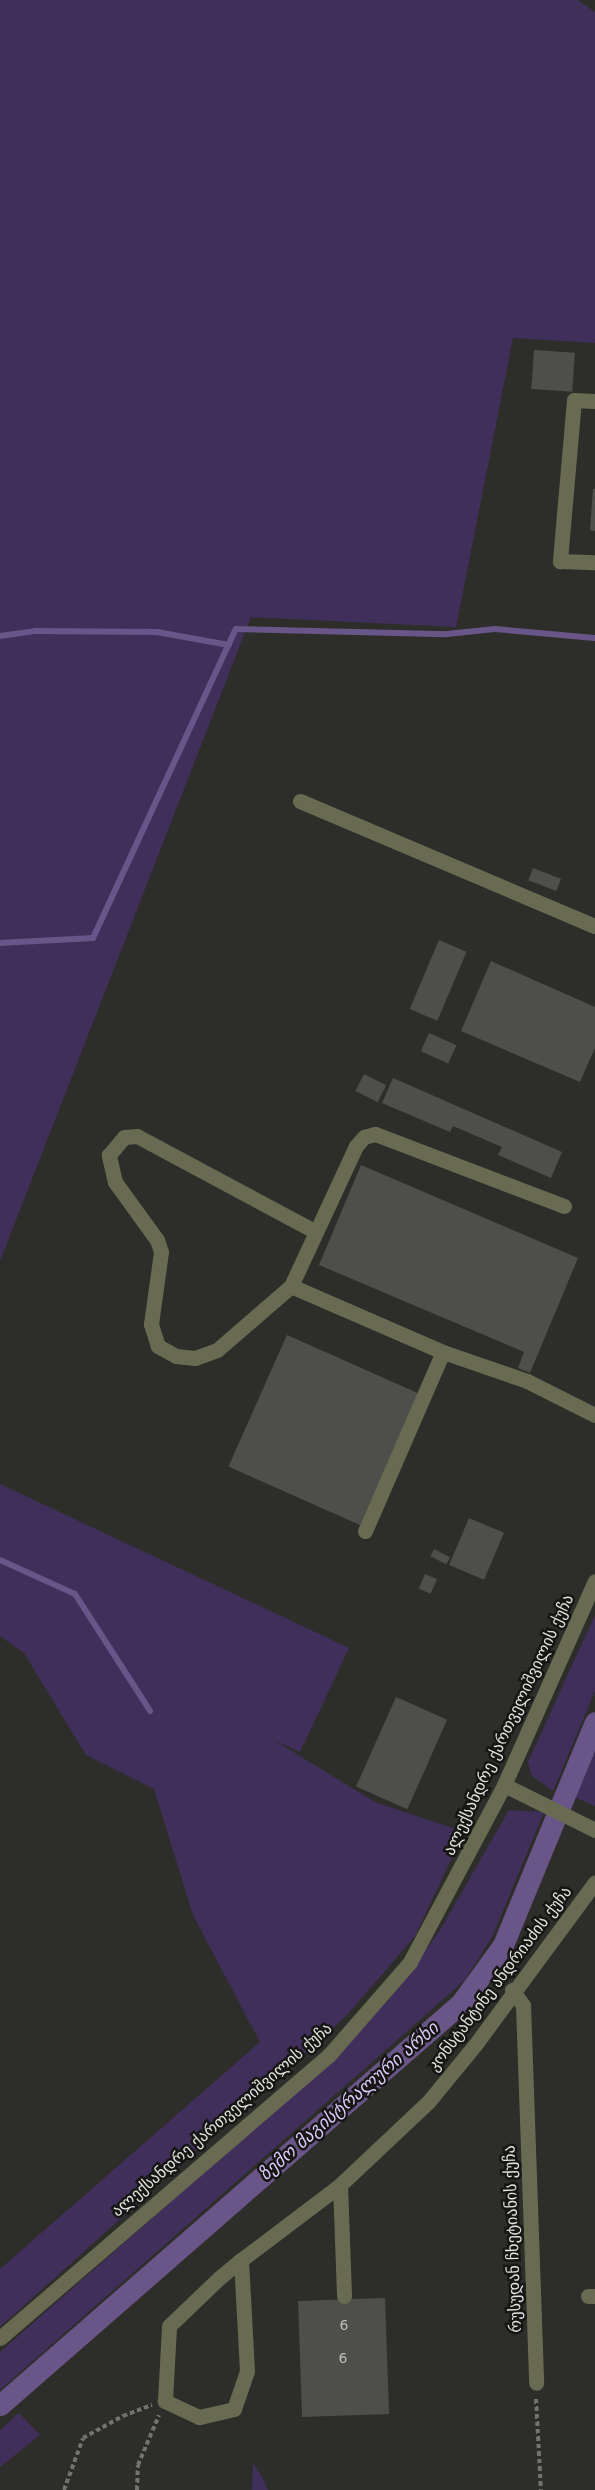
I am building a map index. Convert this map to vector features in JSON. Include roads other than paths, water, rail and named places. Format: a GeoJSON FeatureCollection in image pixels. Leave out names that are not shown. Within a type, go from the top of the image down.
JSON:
{"type":"FeatureCollection","features":[{"type":"Feature","properties":{"kind":"street"},"geometry":{"type":"LineString","coordinates":[[595,401],[574,400],[560,561],[595,562]]}},
{"type":"Feature","properties":{"kind":"street"},"geometry":{"type":"LineString","coordinates":[[300,801],[595,926]]}},
{"type":"Feature","properties":{"kind":"street"},"geometry":{"type":"LineString","coordinates":[[316,1232],[137,1136],[124,1137],[109,1155],[115,1182],[156,1240],[161,1252],[151,1324],[158,1346],[185,1357],[217,1350],[291,1286],[356,1146],[364,1137],[375,1134],[564,1206]]}},
{"type":"Feature","properties":{"kind":"street"},"geometry":{"type":"LineString","coordinates":[[291,1286],[443,1352],[527,1381],[595,1415]]}},
{"type":"Feature","properties":{"kind":"street"},"geometry":{"type":"LineString","coordinates":[[366,1531],[443,1352]]}},
{"type":"Feature","properties":{"kind":"street","name":"ალექსანდრე ქართველიშვილის ქუჩა"},"geometry":{"type":"LineString","coordinates":[[0,2338],[329,2055],[374,2007],[410,1962],[440,1913],[504,1785],[595,1581]]}},
{"type":"Feature","properties":{"kind":"street"},"geometry":{"type":"LineString","coordinates":[[504,1785],[595,1830]]}},
{"type":"Feature","properties":{"kind":"street","name":"კონსტანტინე ანდრიაძის ქუჩა"},"geometry":{"type":"LineString","coordinates":[[241,2260],[247,2371],[234,2409],[199,2417],[165,2401],[169,2326],[241,2260],[340,2185],[435,2094],[475,2045],[512,1989],[595,1882]]}},
{"type":"Feature","properties":{"kind":"street","name":"რუსუდან ჩხეტიანის ქუჩა"},"geometry":{"type":"LineString","coordinates":[[512,1989],[523,2005],[536,2383]]}},
{"type":"Feature","properties":{"kind":"street"},"geometry":{"type":"LineString","coordinates":[[340,2185],[345,2296]]}},
{"type":"Feature","properties":{"kind":"waterway"},"geometry":{"type":"LineString","coordinates":[[0,943],[93,938],[236,629],[447,634],[495,629],[595,638]]}},
{"type":"Feature","properties":{"kind":"waterway"},"geometry":{"type":"LineString","coordinates":[[0,636],[35,631],[157,632],[229,645]]}},
{"type":"Feature","properties":{"kind":"waterway"},"geometry":{"type":"LineString","coordinates":[[0,1560],[75,1594],[150,1711]]}},
{"type":"Feature","properties":{"kind":"waterway","name":"ზემო მაგისტრალური არხი"},"geometry":{"type":"LineString","coordinates":[[0,2405],[461,2003],[503,1945],[595,1722]]}}]}
